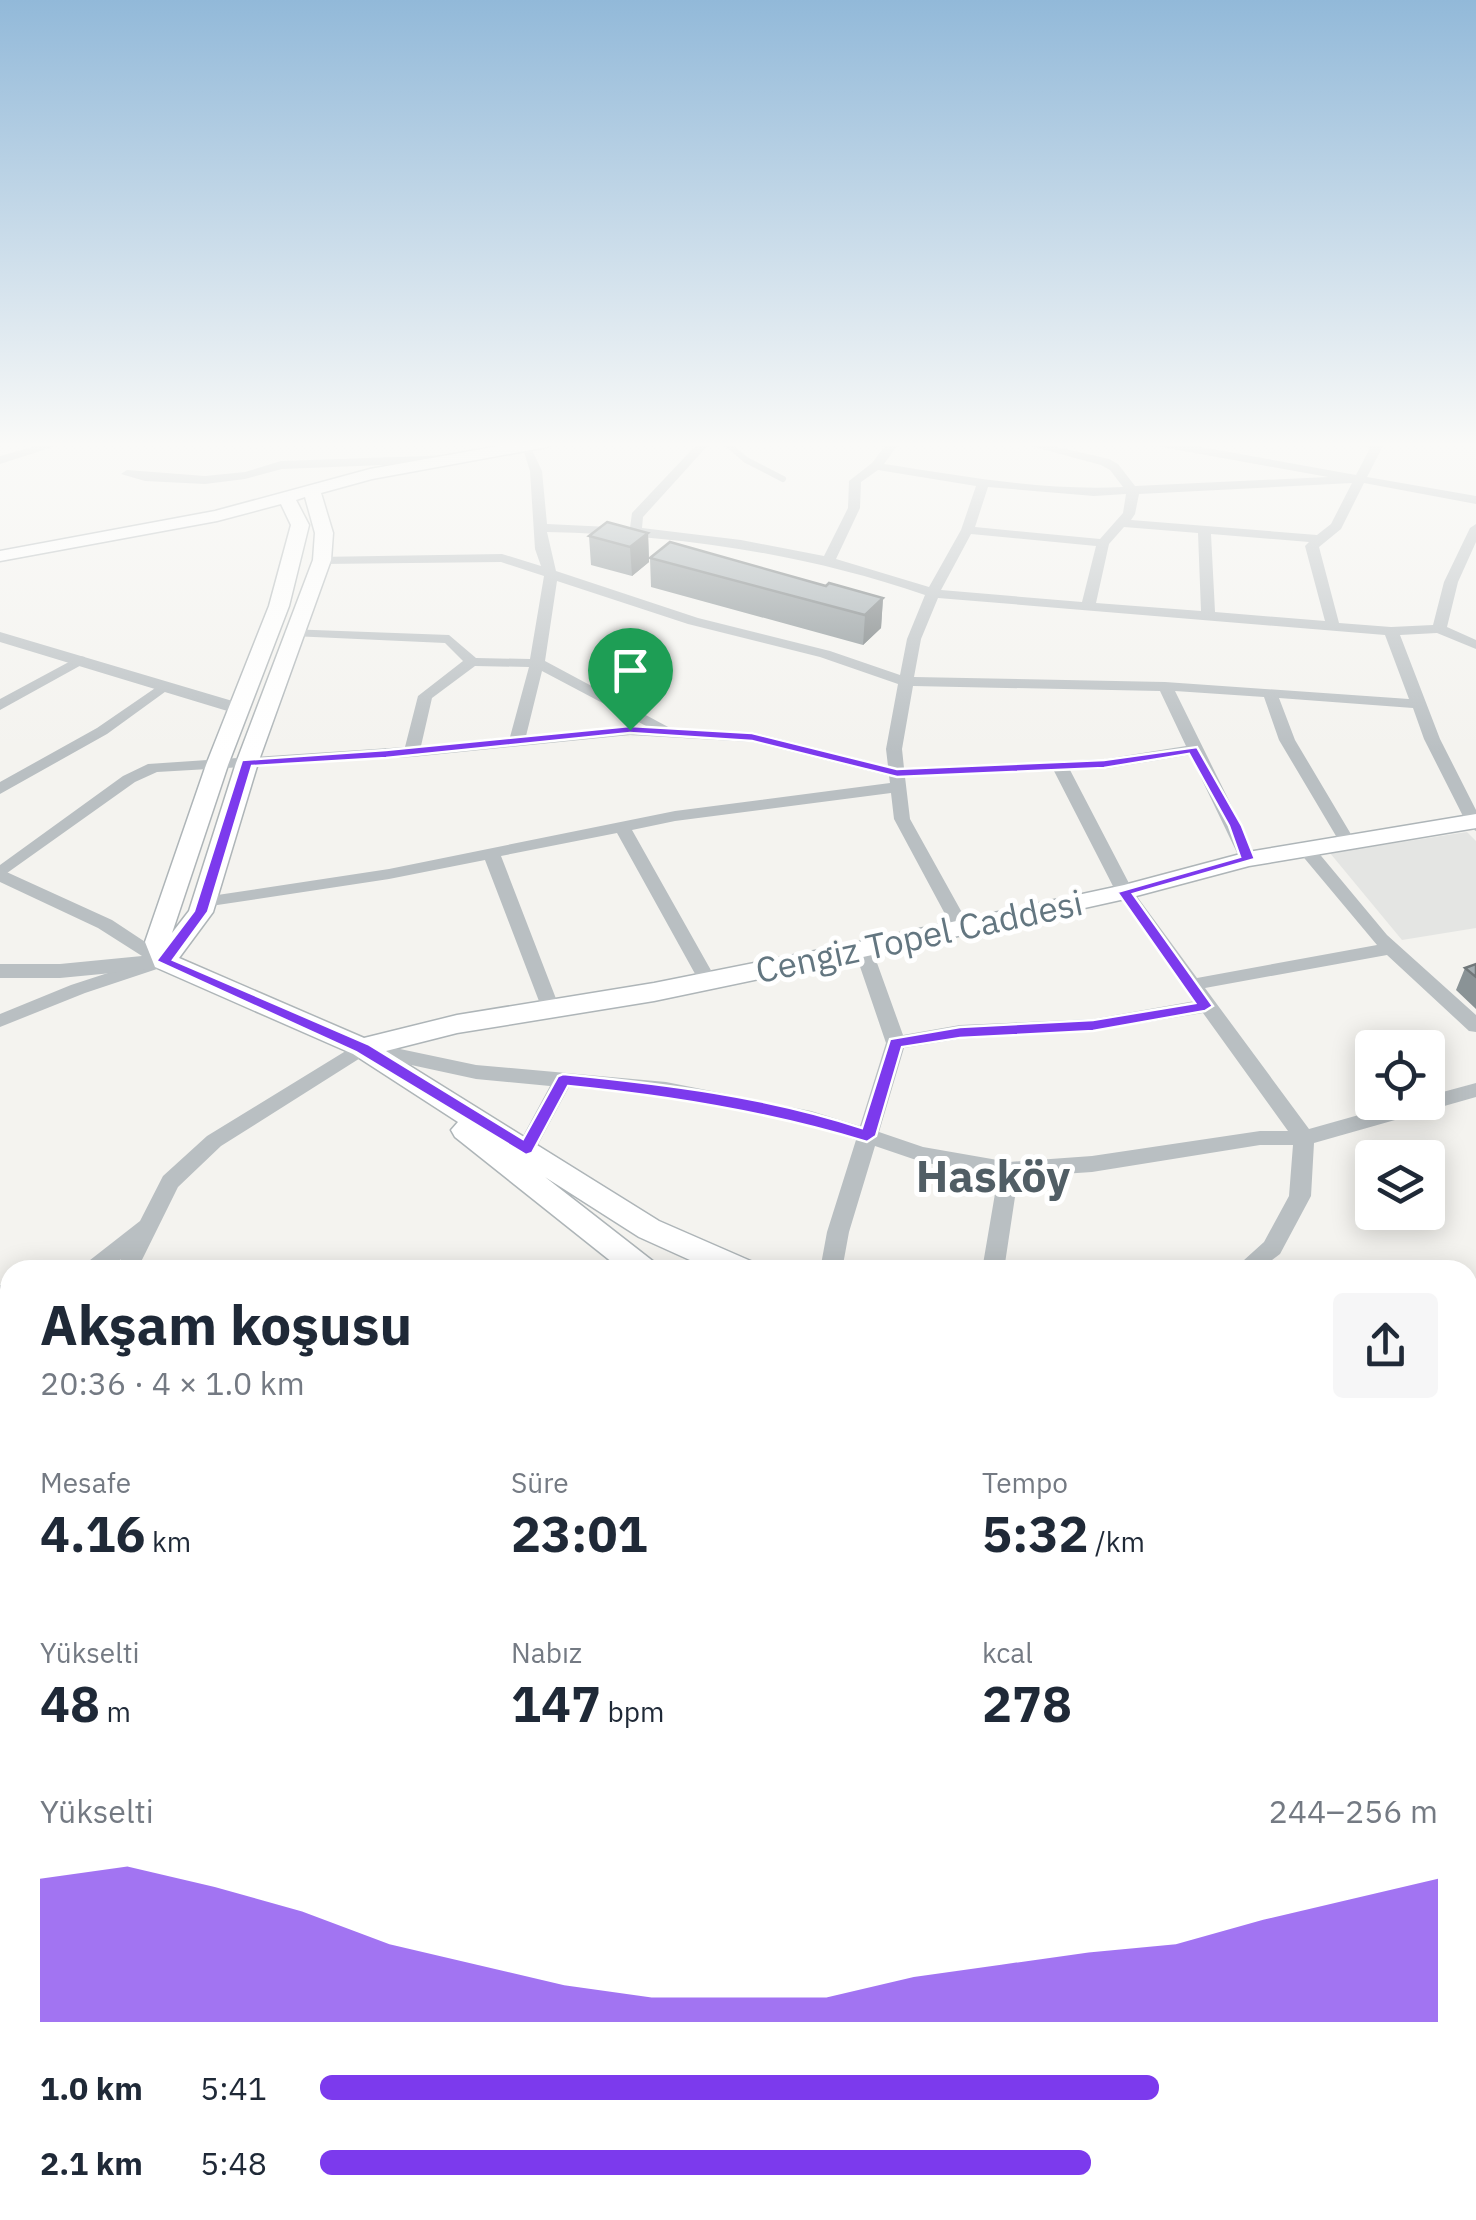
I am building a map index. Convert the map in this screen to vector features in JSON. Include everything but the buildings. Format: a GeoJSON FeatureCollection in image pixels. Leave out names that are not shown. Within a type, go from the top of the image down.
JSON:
{"type":"FeatureCollection","features":[{"type":"Feature","properties":{"kind":"main road"},"geometry":{"type":"LineString","coordinates":[[0,556],[64,546]]}},
{"type":"Feature","properties":{"kind":"main road"},"geometry":{"type":"LineString","coordinates":[[295,546],[279,606],[217,765],[157,942],[164,961],[362,1048],[526,1148],[648,1229],[719,1260]]}},
{"type":"Feature","properties":{"kind":"main road"},"geometry":{"type":"LineString","coordinates":[[164,961],[204,902],[292,632],[322,560],[323,546]]}},
{"type":"Feature","properties":{"kind":"main road","name":"Cengiz Topel Caddesi"},"geometry":{"type":"LineString","coordinates":[[362,1048],[456,1024],[863,949],[1124,892],[1248,859],[1474,822]]}},
{"type":"Feature","properties":{"kind":"main road"},"geometry":{"type":"LineString","coordinates":[[362,1048],[628,1260]]}},
{"type":"Feature","properties":{"kind":"street"},"geometry":{"type":"LineString","coordinates":[[517,741],[537,662],[550,576],[544,546]]}},
{"type":"Feature","properties":{"kind":"street"},"geometry":{"type":"LineString","coordinates":[[752,546],[868,569],[936,594],[1333,626],[1439,629],[1476,645]]}},
{"type":"Feature","properties":{"kind":"street"},"geometry":{"type":"LineString","coordinates":[[828,561],[836,546]]}},
{"type":"Feature","properties":{"kind":"street"},"geometry":{"type":"LineString","coordinates":[[957,546],[944,567],[914,639],[894,749],[902,819],[961,927]]}},
{"type":"Feature","properties":{"kind":"street"},"geometry":{"type":"LineString","coordinates":[[1088,606],[1102,546]]}},
{"type":"Feature","properties":{"kind":"street"},"geometry":{"type":"LineString","coordinates":[[1205,546],[1208,617]]}},
{"type":"Feature","properties":{"kind":"street"},"geometry":{"type":"LineString","coordinates":[[1312,546],[1333,626]]}},
{"type":"Feature","properties":{"kind":"street"},"geometry":{"type":"LineString","coordinates":[[1439,629],[1450,582],[1468,546]]}},
{"type":"Feature","properties":{"kind":"street"},"geometry":{"type":"LineString","coordinates":[[322,560],[502,558],[550,576],[904,681],[1165,686],[1420,704]]}},
{"type":"Feature","properties":{"kind":"street"},"geometry":{"type":"LineString","coordinates":[[1391,630],[1474,822]]}},
{"type":"Feature","properties":{"kind":"street"},"geometry":{"type":"LineString","coordinates":[[292,632],[449,639],[472,662]]}},
{"type":"Feature","properties":{"kind":"street"},"geometry":{"type":"LineString","coordinates":[[3,640],[240,709]]}},
{"type":"Feature","properties":{"kind":"street"},"geometry":{"type":"LineString","coordinates":[[0,705],[80,660]]}},
{"type":"Feature","properties":{"kind":"street"},"geometry":{"type":"LineString","coordinates":[[412,752],[424,696],[472,662],[537,662],[669,732]]}},
{"type":"Feature","properties":{"kind":"street"},"geometry":{"type":"LineString","coordinates":[[0,789],[102,731],[164,686]]}},
{"type":"Feature","properties":{"kind":"street"},"geometry":{"type":"LineString","coordinates":[[1165,686],[1192,750],[1235,826],[1248,859]]}},
{"type":"Feature","properties":{"kind":"street"},"geometry":{"type":"LineString","coordinates":[[1270,694],[1287,740],[1347,841]]}},
{"type":"Feature","properties":{"kind":"street"},"geometry":{"type":"LineString","coordinates":[[164,961],[105,924],[0,874],[129,779],[154,767],[412,752],[630,730],[752,737],[898,780]]}},
{"type":"Feature","properties":{"kind":"street"},"geometry":{"type":"LineString","coordinates":[[204,902],[389,874],[622,827],[898,780],[1060,767],[1192,750]]}},
{"type":"Feature","properties":{"kind":"street"},"geometry":{"type":"LineString","coordinates":[[1060,767],[1124,892],[1304,1138],[1300,1196],[1272,1248],[1257,1260]]}},
{"type":"Feature","properties":{"kind":"street"},"geometry":{"type":"LineString","coordinates":[[622,827],[708,980]]}},
{"type":"Feature","properties":{"kind":"street"},"geometry":{"type":"LineString","coordinates":[[1306,848],[1391,948],[1476,1026]]}},
{"type":"Feature","properties":{"kind":"street"},"geometry":{"type":"LineString","coordinates":[[491,853],[551,1009]]}},
{"type":"Feature","properties":{"kind":"street"},"geometry":{"type":"LineString","coordinates":[[1190,985],[1391,948]]}},
{"type":"Feature","properties":{"kind":"street"},"geometry":{"type":"LineString","coordinates":[[834,1260],[838,1232],[896,1043],[863,949]]}},
{"type":"Feature","properties":{"kind":"street"},"geometry":{"type":"LineString","coordinates":[[0,971],[60,971],[164,961]]}},
{"type":"Feature","properties":{"kind":"street"},"geometry":{"type":"LineString","coordinates":[[0,1022],[78,989],[164,961]]}},
{"type":"Feature","properties":{"kind":"street"},"geometry":{"type":"LineString","coordinates":[[896,1043],[960,1032],[1093,1025],[1205,1006]]}},
{"type":"Feature","properties":{"kind":"street"},"geometry":{"type":"LineString","coordinates":[[131,1260],[170,1182],[214,1141],[362,1048],[476,1072],[666,1090],[812,1118],[922,1154],[1009,1170],[1092,1164],[1260,1138],[1304,1138],[1476,1090]]}},
{"type":"Feature","properties":{"kind":"street"},"geometry":{"type":"LineString","coordinates":[[526,1148],[563,1080]]}},
{"type":"Feature","properties":{"kind":"street"},"geometry":{"type":"LineString","coordinates":[[995,1260],[1009,1170]]}},
{"type":"Feature","properties":{"kind":"street"},"geometry":{"type":"LineString","coordinates":[[105,1260],[150,1221]]}},
{"type":"Feature","properties":{"kind":"shaded area"},"geometry":{"type":"Polygon","coordinates":[[[1467,832],[1476,841],[1476,928],[1402,940],[1330,853],[1467,832]]]}},
{"type":"Feature","properties":{"kind":"district","name":"Hasköy"},"geometry":{"type":"Point","coordinates":[993,1175]}},
{"type":"Feature","properties":{"kind":"route"},"geometry":{"type":"LineString","coordinates":[[630,730],[752,737],[897,773],[1104,764],[1192,750],[1235,826],[1248,859],[1124,892],[1205,1006],[1093,1025],[960,1032],[896,1043],[867,1136],[812,1118],[666,1090],[563,1080],[526,1148],[362,1048],[164,961],[200,912],[247,763],[630,730]]}}]}
